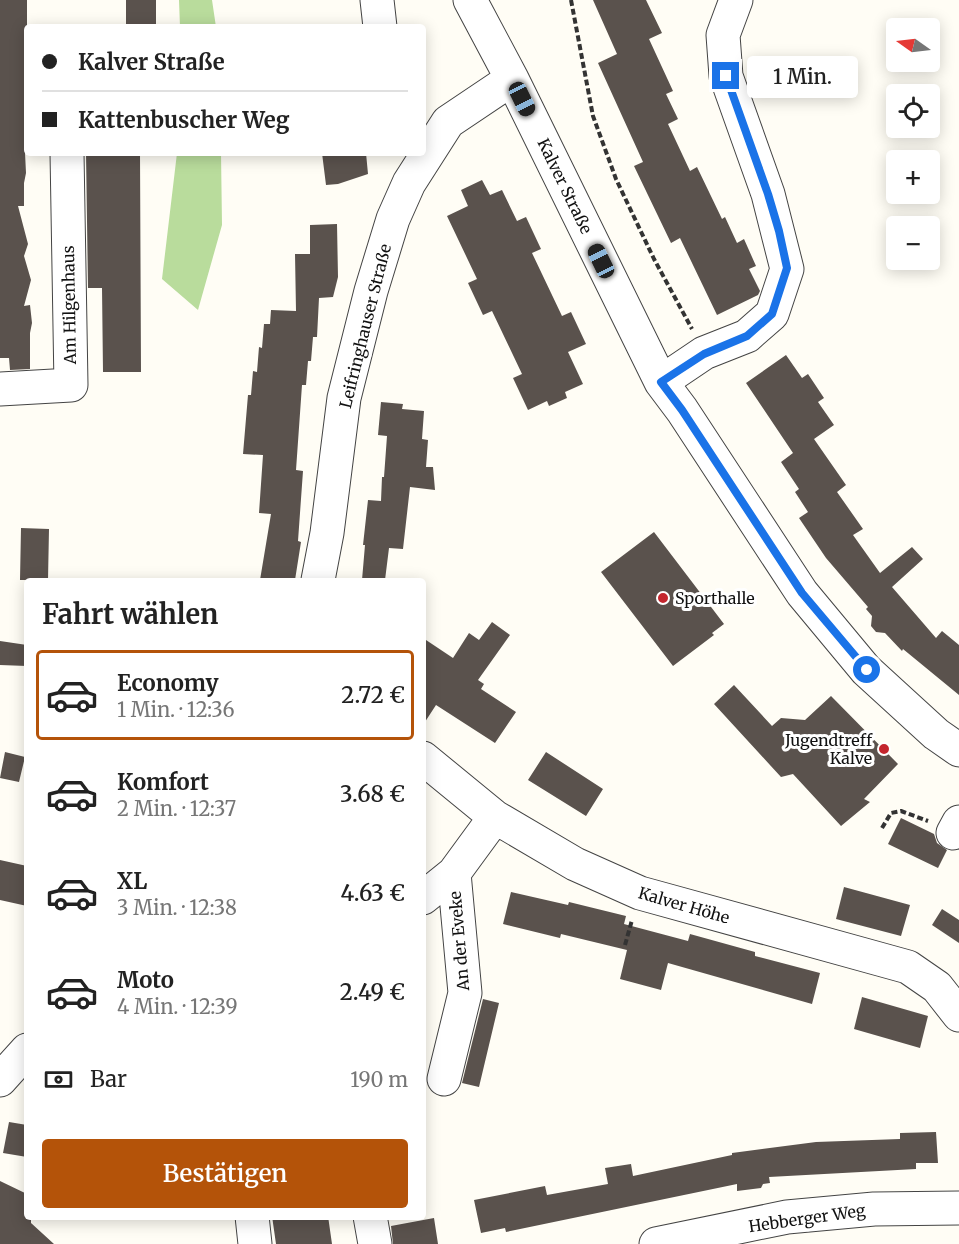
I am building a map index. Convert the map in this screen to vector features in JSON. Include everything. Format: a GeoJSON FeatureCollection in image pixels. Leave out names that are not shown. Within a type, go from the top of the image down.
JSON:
{"type":"FeatureCollection","features":[{"type":"Feature","properties":{"kind":"street"},"geometry":{"type":"LineString","coordinates":[[378,0],[380,24]]}},
{"type":"Feature","properties":{"kind":"street"},"geometry":{"type":"LineString","coordinates":[[470,0],[512,79]]}},
{"type":"Feature","properties":{"kind":"street"},"geometry":{"type":"LineString","coordinates":[[661,382],[704,354],[747,336],[772,314],[787,268],[768,194],[726,76],[723,35],[736,0]]}},
{"type":"Feature","properties":{"kind":"street","name":"Leifringhauser Straße"},"geometry":{"type":"LineString","coordinates":[[426,146],[448,122],[512,79]]}},
{"type":"Feature","properties":{"kind":"street","name":"Kalver Straße"},"geometry":{"type":"LineString","coordinates":[[512,79],[661,382],[682,410],[802,593],[867,670],[936,734],[959,750]]}},
{"type":"Feature","properties":{"kind":"street","name":"Am Hilgenhaus"},"geometry":{"type":"LineString","coordinates":[[0,389],[71,386],[67,156]]}},
{"type":"Feature","properties":{"kind":"street","name":"Leifringhauser Straße"},"geometry":{"type":"LineString","coordinates":[[318,578],[327,533],[344,398],[405,168],[416,156]]}},
{"type":"Feature","properties":{"kind":"street","name":"Kalver Höhe"},"geometry":{"type":"LineString","coordinates":[[426,760],[495,817],[575,864],[640,893],[908,967],[937,987],[959,1015]]}},
{"type":"Feature","properties":{"kind":"street","name":"An der Eveke"},"geometry":{"type":"LineString","coordinates":[[426,896],[454,873],[495,817]]}},
{"type":"Feature","properties":{"kind":"street","name":"An der Eveke"},"geometry":{"type":"LineString","coordinates":[[444,1079],[465,993],[454,873]]}},
{"type":"Feature","properties":{"kind":"street"},"geometry":{"type":"LineString","coordinates":[[0,1080],[24,1053]]}},
{"type":"Feature","properties":{"kind":"street","name":"Hebberger Weg"},"geometry":{"type":"LineString","coordinates":[[656,1244],[787,1217],[874,1209],[959,1208]]}},
{"type":"Feature","properties":{"kind":"street"},"geometry":{"type":"LineString","coordinates":[[252,1220],[255,1244]]}},
{"type":"Feature","properties":{"kind":"street"},"geometry":{"type":"LineString","coordinates":[[371,1220],[375,1244]]}},
{"type":"Feature","properties":{"kind":"path"},"geometry":{"type":"LineString","coordinates":[[571,0],[592,116],[621,189],[654,259],[704,354]]}},
{"type":"Feature","properties":{"kind":"path"},"geometry":{"type":"LineString","coordinates":[[882,828],[891,813],[901,811],[956,828]]}},
{"type":"Feature","properties":{"kind":"green space"},"geometry":{"type":"Polygon","coordinates":[[[179,0],[212,0],[216,24],[180,24],[179,0]]]}},
{"type":"Feature","properties":{"kind":"green space"},"geometry":{"type":"Polygon","coordinates":[[[177,156],[221,156],[222,225],[198,310],[162,279],[177,156]]]}},
{"type":"Feature","properties":{"kind":"building"},"geometry":{"type":"Polygon","coordinates":[[[0,0],[27,0],[27,24],[24,24],[26,173],[24,206],[18,206],[28,244],[24,256],[31,280],[24,306],[30,305],[32,323],[30,369],[10,370],[9,358],[0,358],[0,0]]]}},
{"type":"Feature","properties":{"kind":"building"},"geometry":{"type":"Polygon","coordinates":[[[126,0],[156,0],[156,24],[126,24],[126,0]]]}},
{"type":"Feature","properties":{"kind":"building"},"geometry":{"type":"Polygon","coordinates":[[[593,0],[646,0],[662,33],[649,39],[673,91],[666,94],[678,119],[668,124],[690,171],[697,167],[722,219],[725,217],[737,243],[744,239],[756,266],[749,269],[760,291],[758,295],[717,315],[680,238],[671,243],[634,166],[643,162],[598,63],[617,54],[593,0]]]}},
{"type":"Feature","properties":{"kind":"building"},"geometry":{"type":"Polygon","coordinates":[[[86,156],[140,156],[141,372],[103,372],[102,288],[88,288],[86,156]]]}},
{"type":"Feature","properties":{"kind":"building"},"geometry":{"type":"Polygon","coordinates":[[[322,156],[366,156],[368,174],[338,184],[326,185],[322,156]]]}},
{"type":"Feature","properties":{"kind":"building"},"geometry":{"type":"Polygon","coordinates":[[[482,180],[490,195],[502,190],[517,221],[526,217],[541,249],[532,253],[562,316],[571,312],[586,344],[568,352],[583,384],[565,392],[567,398],[549,406],[547,401],[528,410],[513,378],[522,374],[492,311],[483,315],[468,283],[477,279],[447,216],[468,206],[461,190],[482,180]]]}},
{"type":"Feature","properties":{"kind":"building"},"geometry":{"type":"Polygon","coordinates":[[[337,224],[338,277],[333,297],[319,298],[317,337],[313,337],[306,385],[302,385],[296,470],[303,471],[298,541],[301,542],[295,578],[260,578],[271,514],[259,513],[263,455],[243,454],[248,395],[251,395],[253,371],[257,372],[264,324],[270,324],[271,310],[296,311],[295,254],[310,254],[310,225],[337,224]]]}},
{"type":"Feature","properties":{"kind":"building"},"geometry":{"type":"Polygon","coordinates":[[[786,355],[802,378],[808,374],[824,398],[818,402],[834,425],[814,439],[846,485],[837,492],[863,529],[853,535],[880,573],[912,547],[923,559],[892,587],[936,638],[942,631],[959,645],[959,695],[903,649],[902,651],[885,633],[876,632],[871,626],[872,616],[866,609],[868,607],[826,558],[799,518],[808,512],[795,492],[799,489],[781,462],[793,453],[746,383],[786,355]]]}},
{"type":"Feature","properties":{"kind":"building"},"geometry":{"type":"Polygon","coordinates":[[[381,402],[403,404],[402,409],[424,411],[422,439],[428,440],[426,467],[433,467],[435,490],[410,487],[403,549],[389,548],[385,578],[362,578],[368,500],[381,501],[382,477],[384,477],[387,436],[378,435],[381,402]]]}},
{"type":"Feature","properties":{"kind":"building"},"geometry":{"type":"Polygon","coordinates":[[[21,528],[49,529],[48,578],[20,580],[21,528]]]}},
{"type":"Feature","properties":{"kind":"building","name":"Sporthalle"},"geometry":{"type":"Polygon","coordinates":[[[654,532],[724,624],[712,633],[714,635],[673,666],[601,572],[654,532]]]}},
{"type":"Feature","properties":{"kind":"building"},"geometry":{"type":"Polygon","coordinates":[[[492,622],[510,635],[478,680],[484,684],[481,689],[516,712],[495,743],[436,705],[426,720],[426,640],[453,658],[469,633],[479,640],[492,622]]]}},
{"type":"Feature","properties":{"kind":"building"},"geometry":{"type":"Polygon","coordinates":[[[0,641],[24,645],[24,666],[0,665],[0,641]]]}},
{"type":"Feature","properties":{"kind":"building"},"geometry":{"type":"Polygon","coordinates":[[[734,685],[772,726],[781,718],[805,720],[831,696],[898,764],[864,799],[870,802],[841,826],[793,774],[781,777],[714,704],[734,685]]]}},
{"type":"Feature","properties":{"kind":"building"},"geometry":{"type":"Polygon","coordinates":[[[5,752],[24,757],[19,782],[0,778],[5,752]]]}},
{"type":"Feature","properties":{"kind":"building"},"geometry":{"type":"Polygon","coordinates":[[[546,752],[603,789],[586,816],[528,780],[546,752]]]}},
{"type":"Feature","properties":{"kind":"building"},"geometry":{"type":"Polygon","coordinates":[[[901,818],[934,834],[937,843],[947,850],[938,868],[888,844],[901,818]]]}},
{"type":"Feature","properties":{"kind":"building"},"geometry":{"type":"Polygon","coordinates":[[[0,860],[24,865],[24,905],[0,900],[0,860]]]}},
{"type":"Feature","properties":{"kind":"building"},"geometry":{"type":"Polygon","coordinates":[[[844,887],[910,905],[901,936],[836,919],[844,887]]]}},
{"type":"Feature","properties":{"kind":"building"},"geometry":{"type":"Polygon","coordinates":[[[511,892],[568,905],[569,902],[626,916],[624,924],[688,941],[690,934],[755,952],[755,956],[820,973],[812,1004],[668,963],[661,990],[620,979],[627,950],[561,934],[560,938],[503,924],[511,892]]]}},
{"type":"Feature","properties":{"kind":"building"},"geometry":{"type":"Polygon","coordinates":[[[942,909],[959,920],[959,943],[932,925],[942,909]]]}},
{"type":"Feature","properties":{"kind":"building"},"geometry":{"type":"Polygon","coordinates":[[[862,997],[928,1016],[920,1048],[854,1029],[862,997]]]}},
{"type":"Feature","properties":{"kind":"building"},"geometry":{"type":"Polygon","coordinates":[[[483,999],[499,1003],[479,1087],[462,1083],[483,999]]]}},
{"type":"Feature","properties":{"kind":"building"},"geometry":{"type":"Polygon","coordinates":[[[9,1122],[24,1124],[24,1156],[3,1153],[9,1122]]]}},
{"type":"Feature","properties":{"kind":"building"},"geometry":{"type":"Polygon","coordinates":[[[936,1132],[938,1163],[916,1163],[916,1169],[769,1177],[770,1183],[763,1184],[761,1188],[737,1191],[737,1184],[506,1232],[505,1228],[481,1233],[474,1200],[545,1186],[547,1195],[608,1184],[605,1168],[631,1164],[633,1176],[732,1155],[732,1153],[816,1142],[900,1139],[900,1133],[936,1132]]]}},
{"type":"Feature","properties":{"kind":"building"},"geometry":{"type":"Polygon","coordinates":[[[0,1181],[24,1193],[24,1220],[31,1220],[31,1223],[54,1244],[0,1244],[0,1181]]]}},
{"type":"Feature","properties":{"kind":"building"},"geometry":{"type":"Polygon","coordinates":[[[434,1218],[438,1244],[393,1244],[391,1226],[434,1218]]]}},
{"type":"Feature","properties":{"kind":"building"},"geometry":{"type":"Polygon","coordinates":[[[273,1220],[329,1220],[332,1244],[276,1244],[273,1220]]]}},
{"type":"Feature","properties":{"kind":"place","name":"Sporthalle"},"geometry":{"type":"Point","coordinates":[663,598]}},
{"type":"Feature","properties":{"kind":"place","name":"Jugendtreff Kalve"},"geometry":{"type":"Point","coordinates":[884,749]}},
{"type":"Feature","properties":{"kind":"route"},"geometry":{"type":"LineString","coordinates":[[726,76],[768,194],[787,268],[772,314],[747,336],[704,354],[661,382],[682,410],[802,593],[867,670]]}}]}
